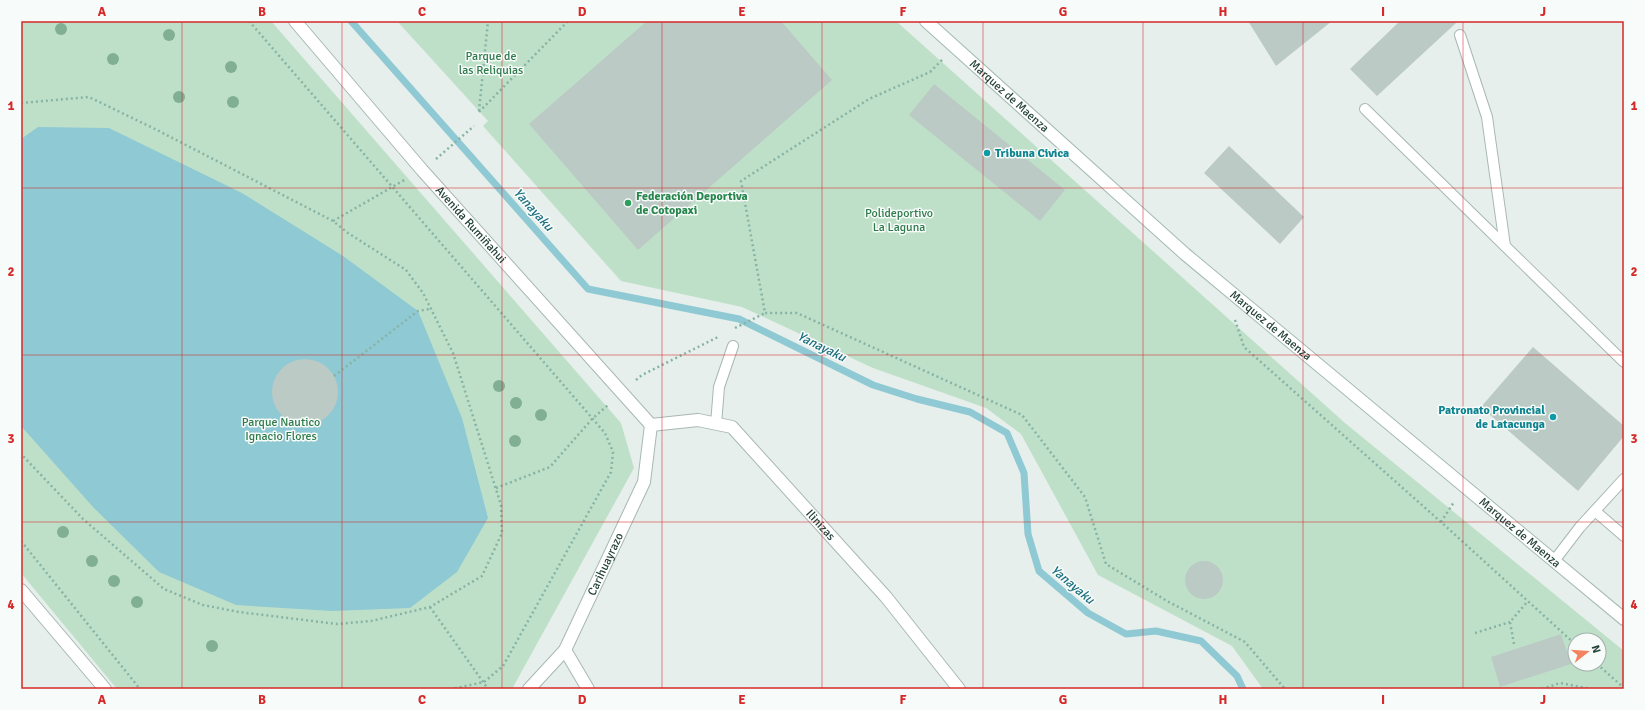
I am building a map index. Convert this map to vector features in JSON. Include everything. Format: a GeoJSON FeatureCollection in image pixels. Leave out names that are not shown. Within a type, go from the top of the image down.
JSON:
{"type":"FeatureCollection","features":[{"type":"Feature","properties":{"kind":"street","name":"Avenida Rumiñahui"},"geometry":{"type":"LineString","coordinates":[[295,21],[422,170],[623,392],[651,425]]}},
{"type":"Feature","properties":{"kind":"street","name":"Marquez de Maenza"},"geometry":{"type":"LineString","coordinates":[[926,21],[1098,177],[1224,286],[1624,619]]}},
{"type":"Feature","properties":{"kind":"street","name":"Ilinizas"},"geometry":{"type":"LineString","coordinates":[[651,425],[698,420],[732,427],[886,597],[959,689]]}},
{"type":"Feature","properties":{"kind":"street","name":"Carihuayrazo"},"geometry":{"type":"LineString","coordinates":[[529,689],[565,650],[644,482],[651,425]]}},
{"type":"Feature","properties":{"kind":"street"},"geometry":{"type":"LineString","coordinates":[[21,590],[105,689]]}},
{"type":"Feature","properties":{"kind":"street"},"geometry":{"type":"LineString","coordinates":[[565,650],[588,689]]}},
{"type":"Feature","properties":{"kind":"lane"},"geometry":{"type":"LineString","coordinates":[[1460,34],[1487,117],[1505,246]]}},
{"type":"Feature","properties":{"kind":"lane"},"geometry":{"type":"LineString","coordinates":[[1365,109],[1624,362]]}},
{"type":"Feature","properties":{"kind":"lane"},"geometry":{"type":"LineString","coordinates":[[716,424],[719,387],[733,346]]}},
{"type":"Feature","properties":{"kind":"lane"},"geometry":{"type":"LineString","coordinates":[[1554,561],[1595,511],[1624,479]]}},
{"type":"Feature","properties":{"kind":"lane"},"geometry":{"type":"LineString","coordinates":[[1595,511],[1624,536]]}},
{"type":"Feature","properties":{"kind":"path"},"geometry":{"type":"LineString","coordinates":[[249,21],[605,433],[610,442],[613,452],[611,472],[503,666],[484,682],[452,689]]}},
{"type":"Feature","properties":{"kind":"path"},"geometry":{"type":"LineString","coordinates":[[488,21],[479,112],[568,21]]}},
{"type":"Feature","properties":{"kind":"path"},"geometry":{"type":"LineString","coordinates":[[765,313],[742,181],[869,99],[930,72],[955,47]]}},
{"type":"Feature","properties":{"kind":"path"},"geometry":{"type":"LineString","coordinates":[[21,103],[89,97],[155,129],[333,221],[348,234],[406,270],[423,293],[453,353],[501,505],[502,533],[482,576],[430,607],[371,621],[338,624],[239,612],[203,605],[164,589],[83,519],[21,454]]}},
{"type":"Feature","properties":{"kind":"path"},"geometry":{"type":"LineString","coordinates":[[442,154],[474,126]]}},
{"type":"Feature","properties":{"kind":"path"},"geometry":{"type":"LineString","coordinates":[[333,221],[422,170]]}},
{"type":"Feature","properties":{"kind":"path"},"geometry":{"type":"LineString","coordinates":[[1224,286],[1244,347],[1567,637]]}},
{"type":"Feature","properties":{"kind":"path"},"geometry":{"type":"LineString","coordinates":[[334,376],[418,311],[430,308]]}},
{"type":"Feature","properties":{"kind":"path"},"geometry":{"type":"LineString","coordinates":[[733,329],[765,313],[797,312],[1022,415],[1086,497],[1106,564],[1167,601],[1245,642],[1285,689]]}},
{"type":"Feature","properties":{"kind":"path"},"geometry":{"type":"LineString","coordinates":[[496,488],[550,467],[592,419],[642,375],[719,336]]}},
{"type":"Feature","properties":{"kind":"path"},"geometry":{"type":"LineString","coordinates":[[1440,522],[1465,487]]}},
{"type":"Feature","properties":{"kind":"path"},"geometry":{"type":"LineString","coordinates":[[21,541],[140,689]]}},
{"type":"Feature","properties":{"kind":"path"},"geometry":{"type":"LineString","coordinates":[[1475,633],[1510,622],[1528,601]]}},
{"type":"Feature","properties":{"kind":"path"},"geometry":{"type":"LineString","coordinates":[[430,607],[488,689]]}},
{"type":"Feature","properties":{"kind":"path"},"geometry":{"type":"LineString","coordinates":[[1510,622],[1514,644]]}},
{"type":"Feature","properties":{"kind":"path"},"geometry":{"type":"LineString","coordinates":[[1606,672],[1624,688]]}},
{"type":"Feature","properties":{"kind":"path"},"geometry":{"type":"LineString","coordinates":[[1542,689],[1560,683],[1591,689]]}},
{"type":"Feature","properties":{"kind":"green space","name":"Parque Nautico Ignacio Flores"},"geometry":{"type":"Polygon","coordinates":[[[21,21],[271,21],[621,423],[634,468],[512,689],[117,689],[21,573],[21,21]]]}},
{"type":"Feature","properties":{"kind":"green space","name":"Polideportivo La Laguna"},"geometry":{"type":"Polygon","coordinates":[[[397,21],[896,21],[1345,423],[1601,632],[1567,632],[1567,672],[1607,672],[1607,637],[1624,651],[1624,689],[1263,689],[1232,646],[1098,575],[1021,434],[986,408],[873,368],[742,307],[621,281],[483,126],[488,121],[397,21]]]}},
{"type":"Feature","properties":{"kind":"water","name":"Parque Nautico Ignacio Flores"},"geometry":{"type":"Polygon","coordinates":[[[38,127],[109,128],[242,193],[343,256],[418,311],[462,418],[488,518],[457,572],[410,608],[332,611],[236,605],[159,572],[93,507],[21,426],[21,139],[38,127]]]}},
{"type":"Feature","properties":{"kind":"building","name":"Federación Deportiva de Cotopaxi"},"geometry":{"type":"Polygon","coordinates":[[[647,21],[781,21],[832,80],[638,250],[529,124],[647,21]]]}},
{"type":"Feature","properties":{"kind":"building"},"geometry":{"type":"Polygon","coordinates":[[[1248,21],[1332,21],[1276,66],[1248,21]]]}},
{"type":"Feature","properties":{"kind":"building"},"geometry":{"type":"Polygon","coordinates":[[[1400,21],[1454,21],[1456,23],[1377,96],[1350,69],[1400,21]]]}},
{"type":"Feature","properties":{"kind":"building","name":"Tribuna Civica"},"geometry":{"type":"Polygon","coordinates":[[[934,84],[1065,190],[1040,221],[909,115],[934,84]]]}},
{"type":"Feature","properties":{"kind":"building"},"geometry":{"type":"Polygon","coordinates":[[[1229,146],[1304,217],[1280,244],[1204,173],[1229,146]]]}},
{"type":"Feature","properties":{"kind":"building","name":"Patronato Provincial de Latacunga"},"geometry":{"type":"Polygon","coordinates":[[[1533,347],[1624,426],[1624,436],[1578,491],[1481,407],[1533,347]]]}},
{"type":"Feature","properties":{"kind":"building"},"geometry":{"type":"Polygon","coordinates":[[[305,359],[318,362],[328,369],[335,379],[338,392],[335,405],[328,415],[318,422],[305,425],[292,422],[282,415],[275,405],[272,392],[275,379],[282,369],[292,362],[305,359]]]}},
{"type":"Feature","properties":{"kind":"building"},"geometry":{"type":"Polygon","coordinates":[[[1200,561],[1208,561],[1218,566],[1222,573],[1222,587],[1218,594],[1208,599],[1200,599],[1190,594],[1188,591],[1185,584],[1185,576],[1190,566],[1193,564],[1200,561]]]}},
{"type":"Feature","properties":{"kind":"building"},"geometry":{"type":"Polygon","coordinates":[[[1561,634],[1567,652],[1567,665],[1500,687],[1491,657],[1561,634]]]}},
{"type":"Feature","properties":{"kind":"waterway","name":"Yanayaku"},"geometry":{"type":"LineString","coordinates":[[351,21],[588,289],[739,319],[873,385],[917,399],[970,412],[1007,433],[1024,473],[1028,534],[1039,571],[1088,613],[1126,634],[1156,631],[1201,641],[1237,676],[1243,689]]}},
{"type":"Feature","properties":{"kind":"place","name":"Tribuna Civica"},"geometry":{"type":"Point","coordinates":[987,153]}},
{"type":"Feature","properties":{"kind":"place","name":"Federación Deportiva de Cotopaxi"},"geometry":{"type":"Point","coordinates":[628,203]}},
{"type":"Feature","properties":{"kind":"place","name":"Patronato Provincial de Latacunga"},"geometry":{"type":"Point","coordinates":[1553,417]}},
{"type":"Feature","properties":{"kind":"park label","name":"Parque de las Reliquias"},"geometry":{"type":"Point","coordinates":[491,63]}}]}
